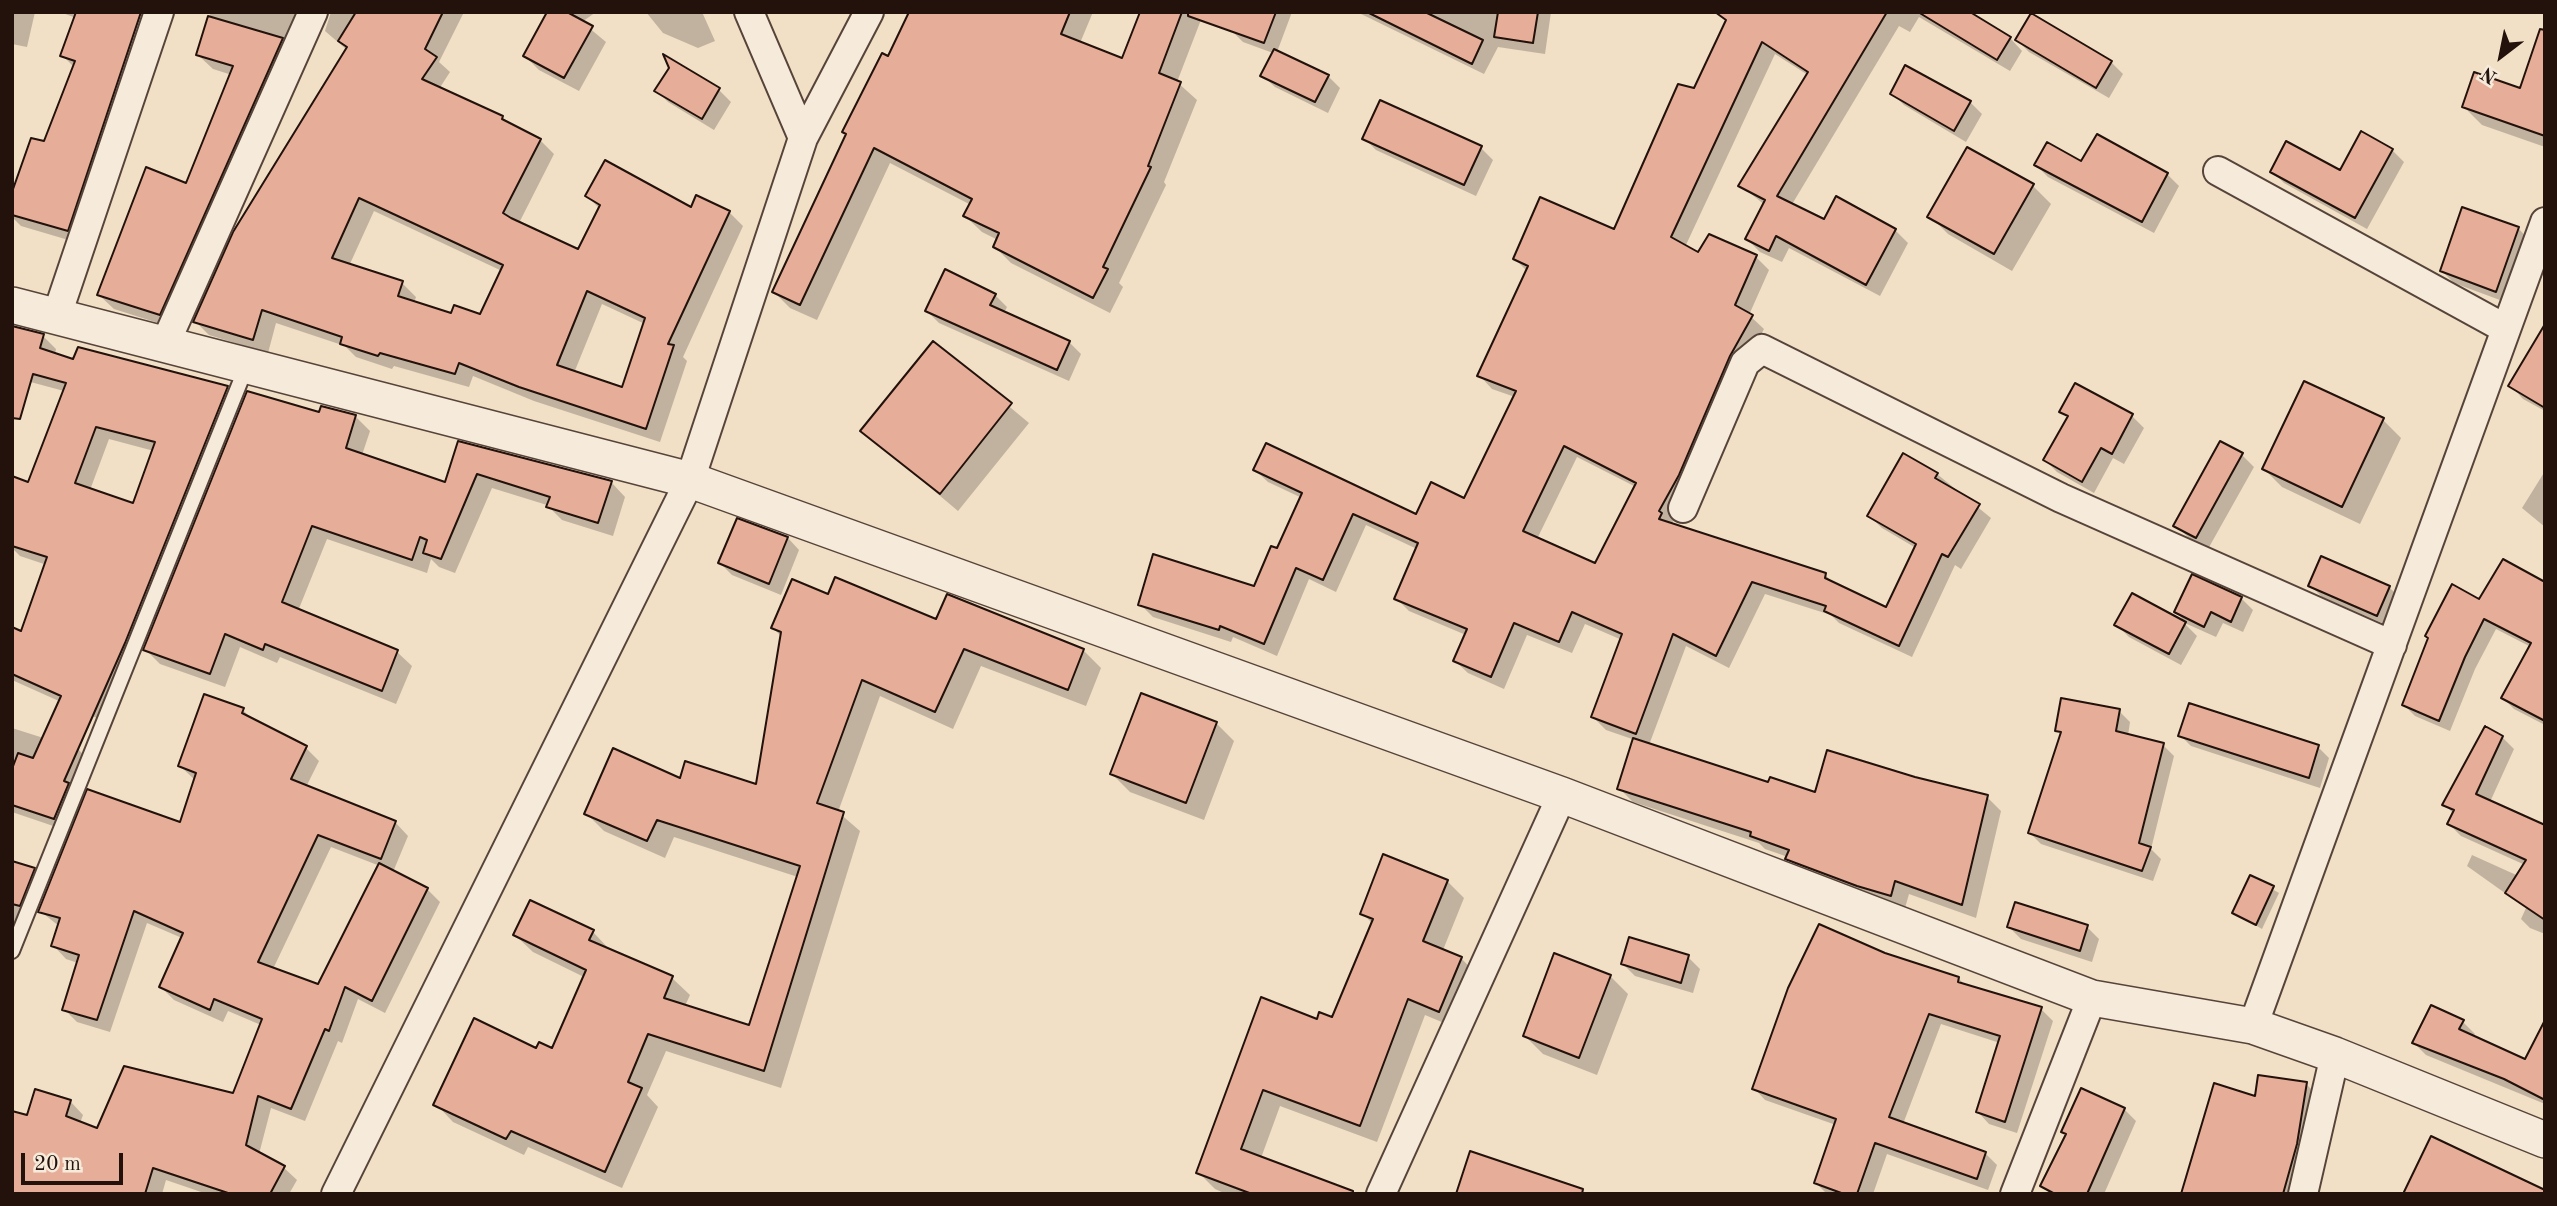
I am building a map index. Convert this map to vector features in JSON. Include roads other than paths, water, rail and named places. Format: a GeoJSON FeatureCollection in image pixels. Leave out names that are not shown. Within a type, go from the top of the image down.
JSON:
{"type":"FeatureCollection","features":[{"type":"Feature","properties":{"kind":"street"},"geometry":{"type":"LineString","coordinates":[[56,317],[159,12]]}},
{"type":"Feature","properties":{"kind":"street"},"geometry":{"type":"LineString","coordinates":[[165,344],[313,12]]}},
{"type":"Feature","properties":{"kind":"street"},"geometry":{"type":"LineString","coordinates":[[749,12],[803,138]]}},
{"type":"Feature","properties":{"kind":"street"},"geometry":{"type":"LineString","coordinates":[[336,1194],[690,480],[803,138],[869,12]]}},
{"type":"Feature","properties":{"kind":"street"},"geometry":{"type":"LineString","coordinates":[[2218,171],[2506,329]]}},
{"type":"Feature","properties":{"kind":"street"},"geometry":{"type":"LineString","coordinates":[[2252,1026],[2545,222]]}},
{"type":"Feature","properties":{"kind":"street"},"geometry":{"type":"LineString","coordinates":[[12,305],[690,480],[1562,795],[2092,998],[2252,1026],[2334,1055],[2545,1140]]}},
{"type":"Feature","properties":{"kind":"street"},"geometry":{"type":"LineString","coordinates":[[1683,508],[1745,363],[1762,349],[2061,498],[2392,645]]}},
{"type":"Feature","properties":{"kind":"street"},"geometry":{"type":"LineString","coordinates":[[1381,1194],[1562,795]]}},
{"type":"Feature","properties":{"kind":"street"},"geometry":{"type":"LineString","coordinates":[[2015,1194],[2092,998]]}},
{"type":"Feature","properties":{"kind":"street"},"geometry":{"type":"LineString","coordinates":[[2303,1194],[2334,1055]]}},
{"type":"Feature","properties":{"kind":"lane"},"geometry":{"type":"LineString","coordinates":[[12,951],[248,364]]}}]}
